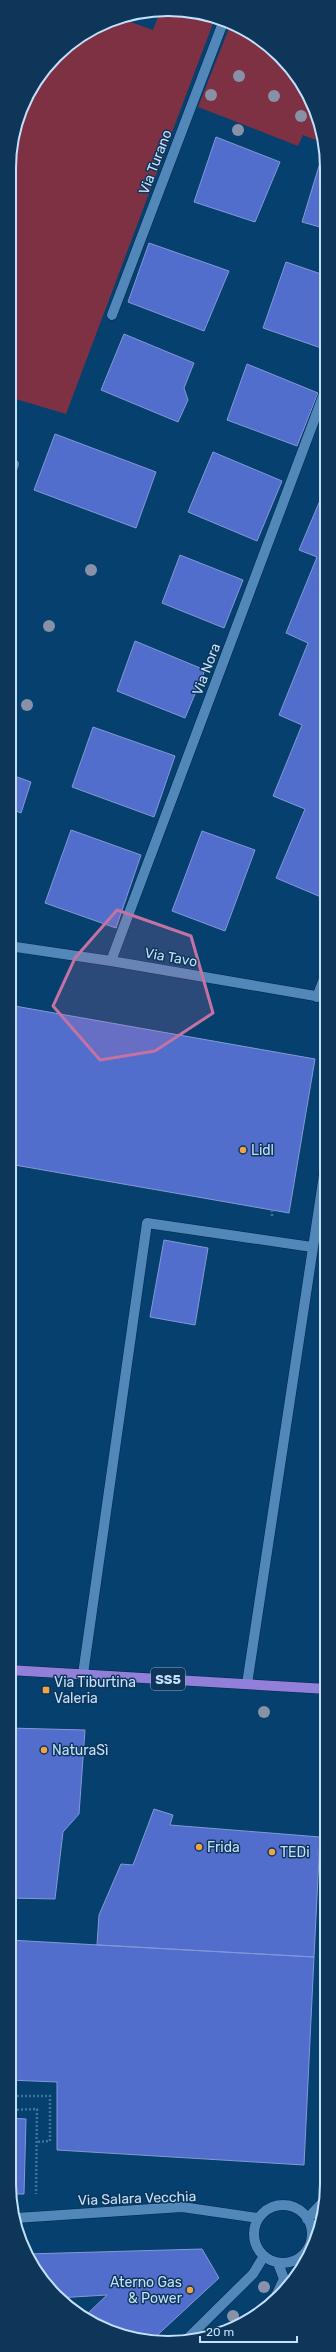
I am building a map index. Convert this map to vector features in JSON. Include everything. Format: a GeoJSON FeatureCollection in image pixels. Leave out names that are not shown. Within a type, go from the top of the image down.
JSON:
{"type":"FeatureCollection","features":[{"type":"Feature","properties":{"kind":"main road","name":"SS5"},"geometry":{"type":"LineString","coordinates":[[16,1670],[320,1689]]}},
{"type":"Feature","properties":{"kind":"street","name":"Via Turano"},"geometry":{"type":"LineString","coordinates":[[112,315],[222,26]]}},
{"type":"Feature","properties":{"kind":"street","name":"Via Nora"},"geometry":{"type":"LineString","coordinates":[[111,961],[320,405]]}},
{"type":"Feature","properties":{"kind":"street","name":"Via Tavo"},"geometry":{"type":"LineString","coordinates":[[16,947],[111,961],[320,997]]}},
{"type":"Feature","properties":{"kind":"street"},"geometry":{"type":"LineString","coordinates":[[247,1684],[320,1198]]}},
{"type":"Feature","properties":{"kind":"street"},"geometry":{"type":"LineString","coordinates":[[83,1674],[147,1223],[312,1247]]}},
{"type":"Feature","properties":{"kind":"street"},"geometry":{"type":"LineString","coordinates":[[302,2255],[295,2261],[278,2263],[264,2256],[256,2246],[254,2239],[258,2218],[268,2209],[281,2205],[295,2208],[307,2219],[311,2236]]}},
{"type":"Feature","properties":{"kind":"street","name":"Via Salara Vecchia"},"geometry":{"type":"LineString","coordinates":[[20,2218],[182,2207],[258,2218]]}},
{"type":"Feature","properties":{"kind":"street"},"geometry":{"type":"LineString","coordinates":[[307,2219],[318,2207]]}},
{"type":"Feature","properties":{"kind":"street"},"geometry":{"type":"LineString","coordinates":[[192,2334],[253,2274],[264,2256]]}},
{"type":"Feature","properties":{"kind":"street"},"geometry":{"type":"LineString","coordinates":[[278,2263],[284,2279],[281,2285]]}},
{"type":"Feature","properties":{"kind":"path"},"geometry":{"type":"LineString","coordinates":[[272,1210],[272,1216]]}},
{"type":"Feature","properties":{"kind":"path"},"geometry":{"type":"LineString","coordinates":[[16,2096],[50,2096],[50,2141],[36,2142]]}},
{"type":"Feature","properties":{"kind":"path"},"geometry":{"type":"LineString","coordinates":[[16,2110],[37,2109],[35,2217]]}},
{"type":"Feature","properties":{"kind":"highlighted area"},"geometry":{"type":"Polygon","coordinates":[[[117,910],[191,936],[213,1013],[155,1051],[100,1060],[53,1006],[75,958],[117,910]]]}},
{"type":"Feature","properties":{"kind":"shaded area"},"geometry":{"type":"Polygon","coordinates":[[[158,16],[188,17],[213,23],[66,414],[16,399],[16,158],[21,129],[36,92],[47,75],[75,47],[92,36],[128,21],[153,30],[158,16]]]}},
{"type":"Feature","properties":{"kind":"shaded area"},"geometry":{"type":"Polygon","coordinates":[[[229,29],[244,36],[261,47],[289,75],[300,92],[312,119],[318,141],[303,135],[298,146],[198,107],[229,29]]]}},
{"type":"Feature","properties":{"kind":"building"},"geometry":{"type":"Polygon","coordinates":[[[216,137],[280,162],[255,222],[194,202],[216,137]]]}},
{"type":"Feature","properties":{"kind":"building"},"geometry":{"type":"Polygon","coordinates":[[[319,166],[320,227],[302,222],[319,166]]]}},
{"type":"Feature","properties":{"kind":"building"},"geometry":{"type":"Polygon","coordinates":[[[149,243],[229,271],[204,331],[128,302],[149,243]]]}},
{"type":"Feature","properties":{"kind":"building"},"geometry":{"type":"Polygon","coordinates":[[[286,262],[320,274],[320,348],[263,328],[286,262]]]}},
{"type":"Feature","properties":{"kind":"building"},"geometry":{"type":"Polygon","coordinates":[[[124,334],[194,363],[184,388],[188,400],[178,422],[101,390],[124,334]]]}},
{"type":"Feature","properties":{"kind":"building"},"geometry":{"type":"Polygon","coordinates":[[[247,364],[318,393],[297,446],[227,420],[247,364]]]}},
{"type":"Feature","properties":{"kind":"building"},"geometry":{"type":"Polygon","coordinates":[[[55,434],[156,472],[136,528],[34,490],[55,434]]]}},
{"type":"Feature","properties":{"kind":"building"},"geometry":{"type":"Polygon","coordinates":[[[213,452],[282,481],[257,541],[188,512],[213,452]]]}},
{"type":"Feature","properties":{"kind":"building"},"geometry":{"type":"Polygon","coordinates":[[[320,500],[320,897],[276,878],[305,809],[273,796],[302,725],[279,715],[308,643],[286,633],[317,557],[299,550],[320,500]]]}},
{"type":"Feature","properties":{"kind":"building"},"geometry":{"type":"Polygon","coordinates":[[[180,555],[243,580],[224,628],[162,603],[180,555]]]}},
{"type":"Feature","properties":{"kind":"building"},"geometry":{"type":"Polygon","coordinates":[[[135,641],[205,670],[185,718],[117,691],[135,641]]]}},
{"type":"Feature","properties":{"kind":"building"},"geometry":{"type":"Polygon","coordinates":[[[93,727],[175,756],[154,817],[72,787],[93,727]]]}},
{"type":"Feature","properties":{"kind":"building"},"geometry":{"type":"Polygon","coordinates":[[[16,777],[31,782],[21,813],[16,811],[16,777]]]}},
{"type":"Feature","properties":{"kind":"building"},"geometry":{"type":"Polygon","coordinates":[[[71,830],[141,855],[116,928],[45,903],[71,830]]]}},
{"type":"Feature","properties":{"kind":"building"},"geometry":{"type":"Polygon","coordinates":[[[202,831],[255,850],[225,931],[172,911],[202,831]]]}},
{"type":"Feature","properties":{"kind":"building"},"geometry":{"type":"Polygon","coordinates":[[[16,1006],[315,1059],[289,1213],[16,1165],[16,1006]]]}},
{"type":"Feature","properties":{"kind":"building"},"geometry":{"type":"Polygon","coordinates":[[[164,1240],[208,1248],[195,1325],[150,1317],[164,1240]]]}},
{"type":"Feature","properties":{"kind":"building"},"geometry":{"type":"Polygon","coordinates":[[[16,1728],[85,1730],[79,1814],[63,1832],[55,1899],[16,1898],[16,1728]]]}},
{"type":"Feature","properties":{"kind":"building"},"geometry":{"type":"Polygon","coordinates":[[[154,1809],[173,1815],[170,1825],[320,1837],[314,1957],[97,1945],[99,1915],[121,1864],[133,1865],[154,1809]]]}},
{"type":"Feature","properties":{"kind":"building"},"geometry":{"type":"Polygon","coordinates":[[[16,1940],[314,1957],[304,2165],[57,2150],[57,2082],[16,2080],[16,1940]]]}},
{"type":"Feature","properties":{"kind":"building"},"geometry":{"type":"Polygon","coordinates":[[[16,2118],[26,2119],[24,2194],[16,2194],[16,2118]]]}},
{"type":"Feature","properties":{"kind":"building"},"geometry":{"type":"Polygon","coordinates":[[[202,2249],[219,2278],[157,2336],[148,2335],[119,2328],[92,2316],[88,2313],[107,2295],[67,2297],[47,2277],[33,2254],[202,2249]]]}},
{"type":"Feature","properties":{"kind":"place","name":"Lidl"},"geometry":{"type":"Point","coordinates":[243,1150]}},
{"type":"Feature","properties":{"kind":"place","name":"Via Tiburtina Valeria"},"geometry":{"type":"Point","coordinates":[46,1690]}},
{"type":"Feature","properties":{"kind":"place","name":"NaturaSì"},"geometry":{"type":"Point","coordinates":[44,1750]}},
{"type":"Feature","properties":{"kind":"place","name":"Frida"},"geometry":{"type":"Point","coordinates":[199,1847]}},
{"type":"Feature","properties":{"kind":"place","name":"TEDi"},"geometry":{"type":"Point","coordinates":[272,1852]}},
{"type":"Feature","properties":{"kind":"place","name":"Aterno Gas & Power"},"geometry":{"type":"Point","coordinates":[190,2290]}}]}
